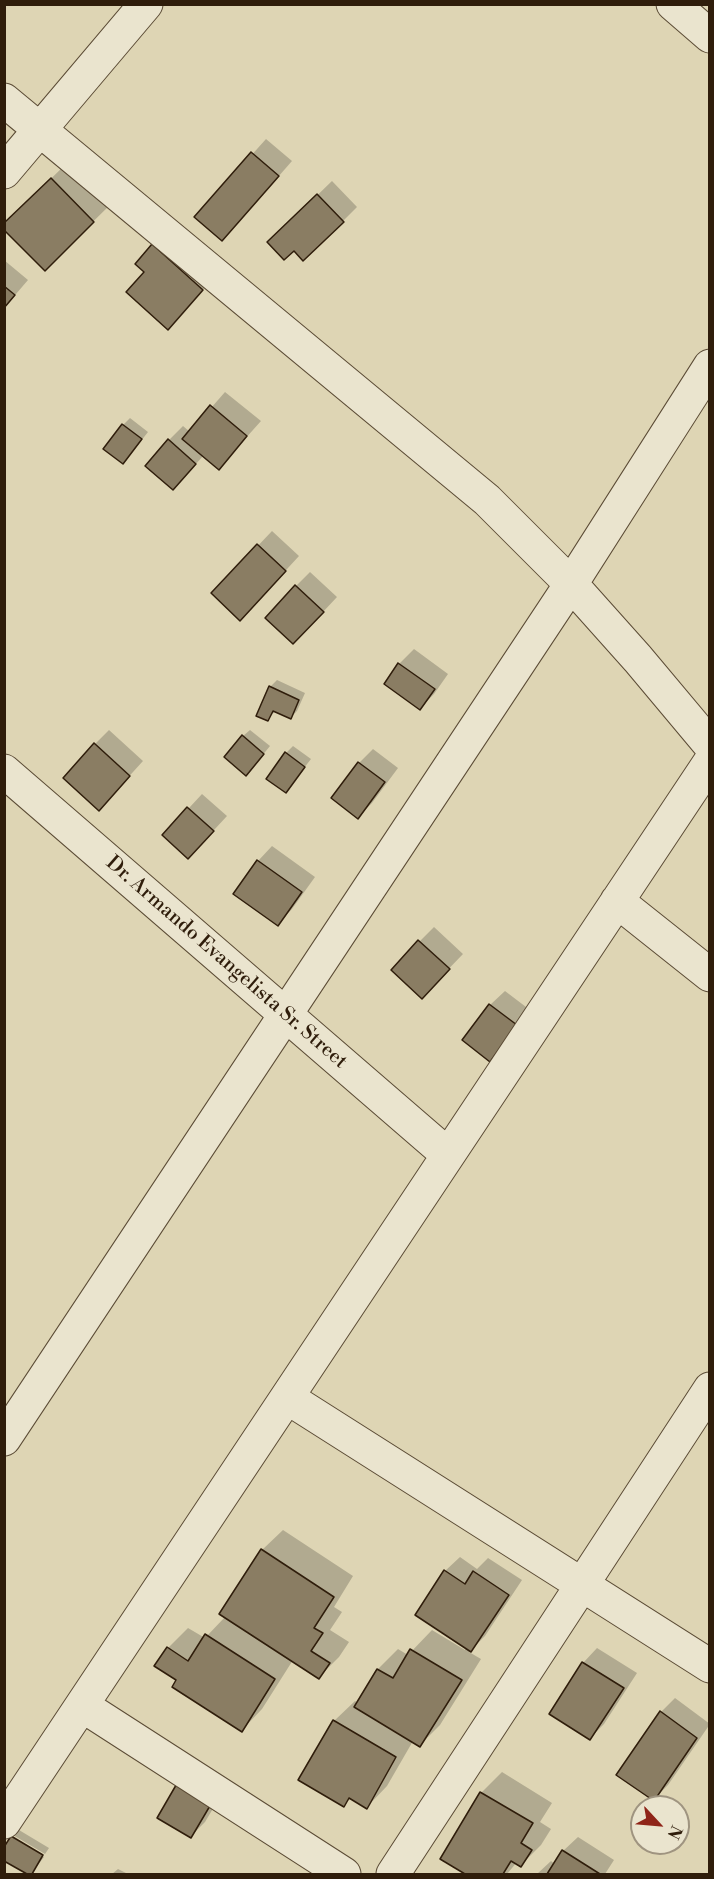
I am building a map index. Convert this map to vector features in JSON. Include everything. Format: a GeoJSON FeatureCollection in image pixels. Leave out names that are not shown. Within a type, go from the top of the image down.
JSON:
{"type":"FeatureCollection","features":[{"type":"Feature","properties":{"kind":"street"},"geometry":{"type":"LineString","coordinates":[[4,172],[146,4]]}},
{"type":"Feature","properties":{"kind":"street"},"geometry":{"type":"LineString","coordinates":[[673,4],[710,36]]}},
{"type":"Feature","properties":{"kind":"street"},"geometry":{"type":"LineString","coordinates":[[4,100],[478,492],[571,584],[710,745]]}},
{"type":"Feature","properties":{"kind":"street"},"geometry":{"type":"LineString","coordinates":[[4,1439],[571,584],[710,366]]}},
{"type":"Feature","properties":{"kind":"street"},"geometry":{"type":"LineString","coordinates":[[4,1822],[710,762]]}},
{"type":"Feature","properties":{"kind":"street","name":"Dr. Armando Evangelista Sr. Street"},"geometry":{"type":"LineString","coordinates":[[4,771],[447,1154]]}},
{"type":"Feature","properties":{"kind":"street"},"geometry":{"type":"LineString","coordinates":[[617,901],[710,975]]}},
{"type":"Feature","properties":{"kind":"street"},"geometry":{"type":"LineString","coordinates":[[393,1875],[710,1389]]}},
{"type":"Feature","properties":{"kind":"street"},"geometry":{"type":"LineString","coordinates":[[288,1398],[710,1666]]}},
{"type":"Feature","properties":{"kind":"street"},"geometry":{"type":"LineString","coordinates":[[83,1706],[344,1875]]}},
{"type":"Feature","properties":{"kind":"building"},"geometry":{"type":"Polygon","coordinates":[[[251,152],[279,176],[222,241],[194,217],[251,152]]]}},
{"type":"Feature","properties":{"kind":"building"},"geometry":{"type":"Polygon","coordinates":[[[51,178],[94,222],[45,271],[4,230],[4,223],[51,178]]]}},
{"type":"Feature","properties":{"kind":"building"},"geometry":{"type":"Polygon","coordinates":[[[317,194],[344,222],[303,261],[294,251],[284,260],[267,242],[317,194]]]}},
{"type":"Feature","properties":{"kind":"building"},"geometry":{"type":"Polygon","coordinates":[[[152,244],[203,290],[168,330],[126,292],[144,272],[135,264],[152,244]]]}},
{"type":"Feature","properties":{"kind":"building"},"geometry":{"type":"Polygon","coordinates":[[[4,286],[15,295],[4,308],[4,286]]]}},
{"type":"Feature","properties":{"kind":"building"},"geometry":{"type":"Polygon","coordinates":[[[210,405],[247,436],[219,470],[182,439],[210,405]]]}},
{"type":"Feature","properties":{"kind":"building"},"geometry":{"type":"Polygon","coordinates":[[[122,424],[142,439],[123,464],[103,449],[122,424]]]}},
{"type":"Feature","properties":{"kind":"building"},"geometry":{"type":"Polygon","coordinates":[[[168,439],[196,464],[173,490],[145,466],[168,439]]]}},
{"type":"Feature","properties":{"kind":"building"},"geometry":{"type":"Polygon","coordinates":[[[257,544],[286,571],[240,621],[211,593],[257,544]]]}},
{"type":"Feature","properties":{"kind":"building"},"geometry":{"type":"Polygon","coordinates":[[[295,585],[324,612],[293,644],[265,618],[295,585]]]}},
{"type":"Feature","properties":{"kind":"building"},"geometry":{"type":"Polygon","coordinates":[[[398,663],[435,689],[420,710],[384,684],[398,663]]]}},
{"type":"Feature","properties":{"kind":"building"},"geometry":{"type":"Polygon","coordinates":[[[269,686],[299,700],[291,719],[273,711],[268,721],[256,716],[269,686]]]}},
{"type":"Feature","properties":{"kind":"building"},"geometry":{"type":"Polygon","coordinates":[[[242,735],[264,754],[246,776],[224,757],[242,735]]]}},
{"type":"Feature","properties":{"kind":"building"},"geometry":{"type":"Polygon","coordinates":[[[94,743],[130,776],[99,811],[63,778],[94,743]]]}},
{"type":"Feature","properties":{"kind":"building"},"geometry":{"type":"Polygon","coordinates":[[[285,752],[305,767],[286,793],[266,779],[285,752]]]}},
{"type":"Feature","properties":{"kind":"building"},"geometry":{"type":"Polygon","coordinates":[[[358,762],[385,782],[358,819],[331,798],[358,762]]]}},
{"type":"Feature","properties":{"kind":"building"},"geometry":{"type":"Polygon","coordinates":[[[187,807],[214,831],[188,859],[162,835],[187,807]]]}},
{"type":"Feature","properties":{"kind":"building"},"geometry":{"type":"Polygon","coordinates":[[[257,860],[302,892],[278,926],[233,894],[257,860]]]}},
{"type":"Feature","properties":{"kind":"building"},"geometry":{"type":"Polygon","coordinates":[[[418,940],[450,969],[422,999],[391,970],[418,940]]]}},
{"type":"Feature","properties":{"kind":"building"},"geometry":{"type":"Polygon","coordinates":[[[489,1004],[517,1025],[490,1062],[462,1040],[489,1004]]]}},
{"type":"Feature","properties":{"kind":"building"},"geometry":{"type":"Polygon","coordinates":[[[261,1549],[334,1597],[314,1628],[323,1633],[311,1651],[330,1663],[319,1679],[219,1614],[261,1549]]]}},
{"type":"Feature","properties":{"kind":"building"},"geometry":{"type":"Polygon","coordinates":[[[444,1570],[465,1584],[473,1571],[509,1595],[471,1652],[415,1615],[444,1570]]]}},
{"type":"Feature","properties":{"kind":"building"},"geometry":{"type":"Polygon","coordinates":[[[205,1634],[275,1679],[242,1732],[172,1687],[176,1680],[154,1666],[167,1647],[188,1661],[205,1634]]]}},
{"type":"Feature","properties":{"kind":"building"},"geometry":{"type":"Polygon","coordinates":[[[410,1649],[462,1680],[420,1747],[354,1707],[377,1669],[393,1678],[410,1649]]]}},
{"type":"Feature","properties":{"kind":"building"},"geometry":{"type":"Polygon","coordinates":[[[582,1662],[624,1688],[590,1740],[549,1714],[582,1662]]]}},
{"type":"Feature","properties":{"kind":"building"},"geometry":{"type":"Polygon","coordinates":[[[660,1711],[697,1738],[658,1795],[645,1795],[616,1775],[660,1711]]]}},
{"type":"Feature","properties":{"kind":"building"},"geometry":{"type":"Polygon","coordinates":[[[333,1720],[396,1757],[367,1809],[349,1798],[344,1807],[298,1780],[333,1720]]]}},
{"type":"Feature","properties":{"kind":"building"},"geometry":{"type":"Polygon","coordinates":[[[179,1780],[214,1799],[191,1838],[157,1818],[179,1780]]]}},
{"type":"Feature","properties":{"kind":"building"},"geometry":{"type":"Polygon","coordinates":[[[480,1792],[533,1823],[521,1843],[532,1850],[521,1867],[511,1861],[503,1874],[465,1874],[440,1859],[480,1792]]]}},
{"type":"Feature","properties":{"kind":"building"},"geometry":{"type":"Polygon","coordinates":[[[11,1836],[43,1855],[32,1874],[27,1874],[4,1861],[4,1847],[11,1836]]]}},
{"type":"Feature","properties":{"kind":"building"},"geometry":{"type":"Polygon","coordinates":[[[562,1850],[600,1874],[547,1874],[562,1850]]]}}]}
